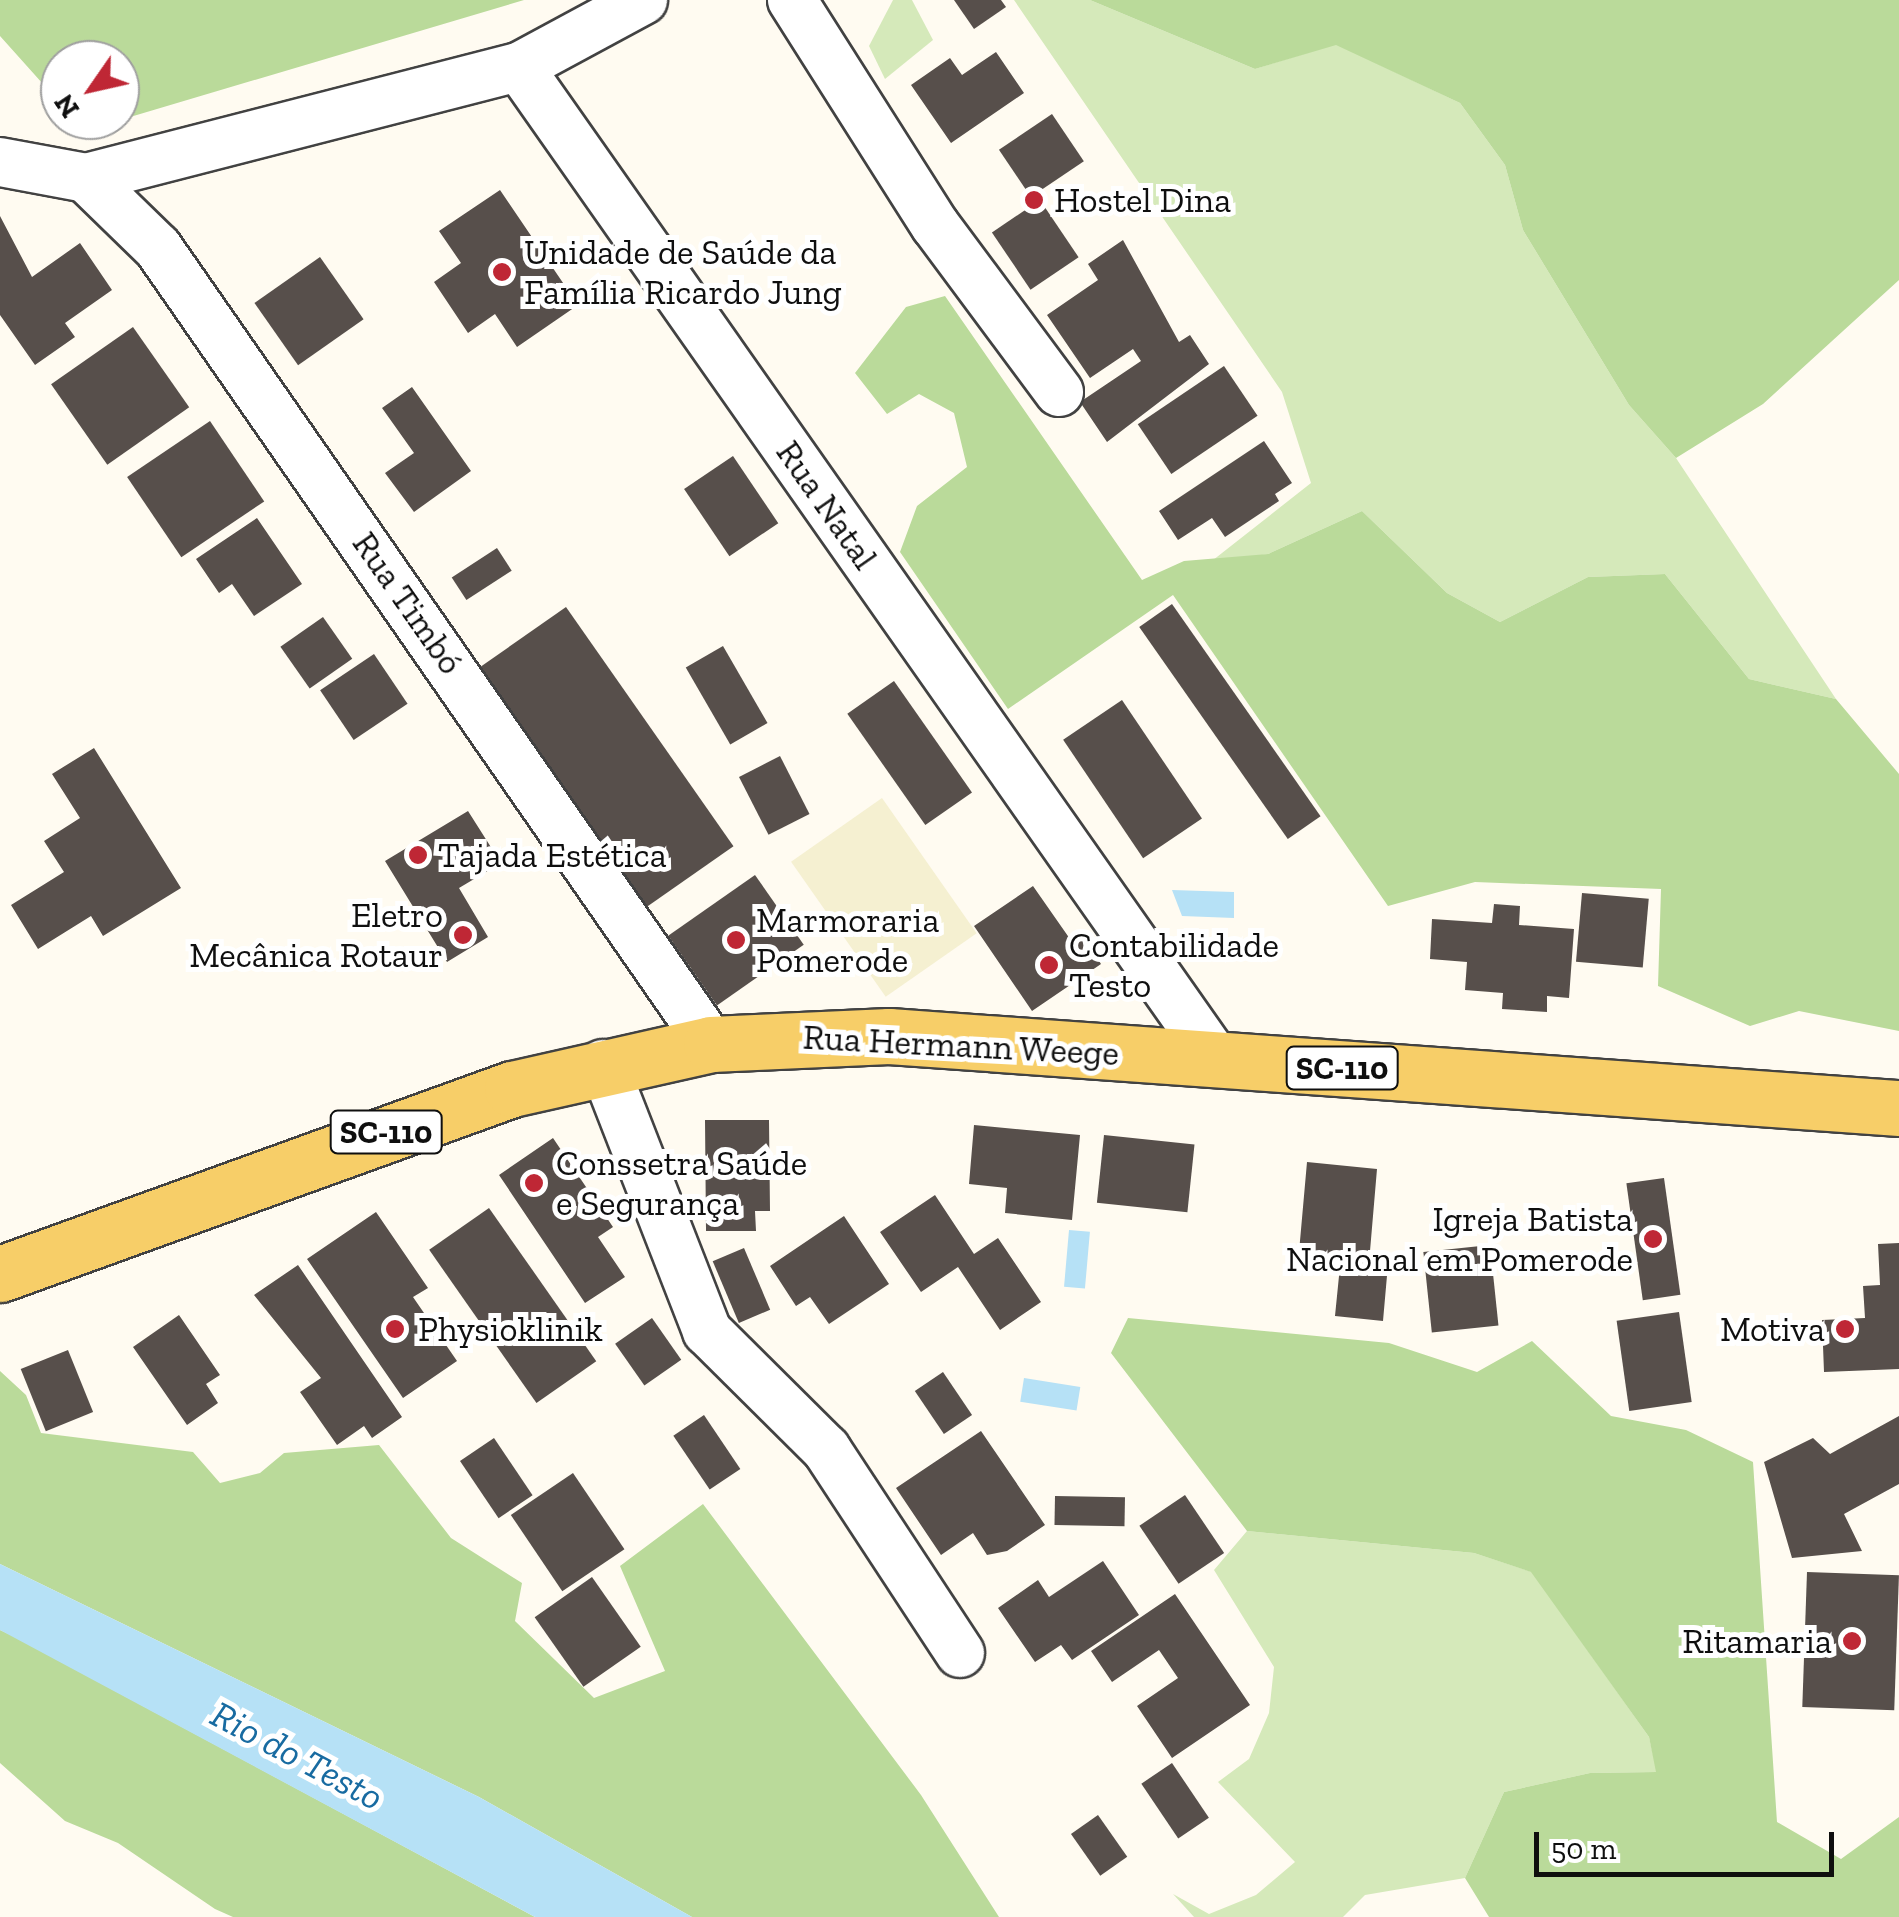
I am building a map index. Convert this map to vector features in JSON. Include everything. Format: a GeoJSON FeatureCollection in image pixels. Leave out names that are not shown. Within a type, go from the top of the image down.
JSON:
{"type":"FeatureCollection","features":[{"type":"Feature","properties":{"kind":"main road","name":"Rua Hermann Weege"},"geometry":{"type":"LineString","coordinates":[[0,1274],[406,1125],[602,1064],[710,1044],[890,1036],[1899,1108]]}},
{"type":"Feature","properties":{"kind":"street"},"geometry":{"type":"LineString","coordinates":[[0,162],[86,178],[519,67],[643,0]]}},
{"type":"Feature","properties":{"kind":"street"},"geometry":{"type":"LineString","coordinates":[[792,0],[936,225],[1059,392]]}},
{"type":"Feature","properties":{"kind":"street","name":"Rua Natal"},"geometry":{"type":"LineString","coordinates":[[519,67],[1216,1058]]}},
{"type":"Feature","properties":{"kind":"street","name":"Rua Timbó"},"geometry":{"type":"LineString","coordinates":[[86,178],[122,208],[193,295],[710,1044]]}},
{"type":"Feature","properties":{"kind":"street"},"geometry":{"type":"LineString","coordinates":[[602,1064],[707,1330],[826,1449],[960,1653]]}},
{"type":"Feature","properties":{"kind":"shaded area"},"geometry":{"type":"Polygon","coordinates":[[[882,798],[977,933],[886,997],[791,862],[882,798]]]}},
{"type":"Feature","properties":{"kind":"green space"},"geometry":{"type":"Polygon","coordinates":[[[0,0],[524,0],[140,114],[140,40],[40,40],[40,81],[0,36],[0,0]]]}},
{"type":"Feature","properties":{"kind":"green space"},"geometry":{"type":"Polygon","coordinates":[[[893,0],[912,0],[933,40],[885,79],[869,46],[893,0]]]}},
{"type":"Feature","properties":{"kind":"green space"},"geometry":{"type":"Polygon","coordinates":[[[1014,0],[1090,0],[1255,69],[1336,44],[1460,103],[1505,165],[1523,230],[1629,405],[1676,458],[1836,699],[1749,679],[1665,574],[1588,577],[1500,622],[1447,593],[1362,511],[1268,554],[1208,564],[1311,483],[1282,392],[1014,0]]]}},
{"type":"Feature","properties":{"kind":"green space"},"geometry":{"type":"Polygon","coordinates":[[[1090,0],[1899,0],[1899,280],[1763,404],[1676,458],[1629,405],[1523,230],[1505,165],[1460,103],[1336,45],[1255,69],[1090,0]]]}},
{"type":"Feature","properties":{"kind":"green space"},"geometry":{"type":"Polygon","coordinates":[[[945,296],[1142,580],[1184,561],[1268,554],[1362,511],[1447,593],[1500,622],[1588,577],[1665,574],[1749,679],[1836,699],[1899,774],[1899,1031],[1799,1011],[1750,1026],[1658,986],[1661,889],[1475,882],[1388,906],[1173,595],[1008,709],[900,552],[917,506],[967,467],[954,413],[919,394],[887,414],[855,373],[906,307],[945,296]]]}},
{"type":"Feature","properties":{"kind":"green space"},"geometry":{"type":"Polygon","coordinates":[[[1128,1318],[1389,1343],[1477,1372],[1532,1341],[1611,1416],[1686,1430],[1753,1462],[1777,1822],[1841,1859],[1899,1817],[1899,1917],[1489,1917],[1465,1878],[1504,1792],[1590,1773],[1656,1772],[1649,1737],[1531,1572],[1474,1553],[1247,1531],[1111,1353],[1128,1318]]]}},
{"type":"Feature","properties":{"kind":"green space"},"geometry":{"type":"Polygon","coordinates":[[[0,1371],[26,1395],[41,1433],[193,1452],[220,1483],[260,1473],[284,1453],[379,1445],[451,1538],[522,1583],[515,1621],[594,1698],[665,1671],[620,1566],[703,1504],[921,1795],[999,1917],[692,1917],[479,1797],[0,1564],[0,1371]]]}},
{"type":"Feature","properties":{"kind":"green space"},"geometry":{"type":"Polygon","coordinates":[[[1247,1531],[1474,1553],[1532,1572],[1649,1737],[1657,1772],[1590,1773],[1504,1792],[1465,1878],[1365,1895],[1343,1917],[1194,1917],[1173,1894],[1209,1914],[1256,1895],[1295,1862],[1218,1782],[1249,1759],[1269,1713],[1274,1667],[1214,1570],[1247,1531]]]}},
{"type":"Feature","properties":{"kind":"green space"},"geometry":{"type":"Polygon","coordinates":[[[0,1630],[535,1917],[233,1917],[215,1909],[118,1843],[65,1821],[0,1763],[0,1630]]]}},
{"type":"Feature","properties":{"kind":"water"},"geometry":{"type":"Polygon","coordinates":[[[1172,890],[1234,892],[1234,918],[1182,916],[1172,890]]]}},
{"type":"Feature","properties":{"kind":"water"},"geometry":{"type":"Polygon","coordinates":[[[1069,1230],[1090,1232],[1085,1289],[1064,1287],[1069,1230]]]}},
{"type":"Feature","properties":{"kind":"water"},"geometry":{"type":"Polygon","coordinates":[[[1024,1378],[1080,1387],[1077,1411],[1020,1402],[1024,1378]]]}},
{"type":"Feature","properties":{"kind":"water","name":"Rio do Testo"},"geometry":{"type":"Polygon","coordinates":[[[0,1564],[479,1797],[692,1917],[535,1917],[0,1630],[0,1564]]]}},
{"type":"Feature","properties":{"kind":"building"},"geometry":{"type":"Polygon","coordinates":[[[954,0],[1001,0],[1006,7],[974,29],[954,0]]]}},
{"type":"Feature","properties":{"kind":"building"},"geometry":{"type":"Polygon","coordinates":[[[996,52],[1024,93],[951,143],[911,85],[950,58],[962,75],[996,52]]]}},
{"type":"Feature","properties":{"kind":"building"},"geometry":{"type":"Polygon","coordinates":[[[1052,114],[1084,161],[1031,197],[999,150],[1052,114]]]}},
{"type":"Feature","properties":{"kind":"building","name":"Unidade de Saúde da Família Ricardo Jung"},"geometry":{"type":"Polygon","coordinates":[[[500,190],[578,305],[517,347],[495,314],[468,333],[434,282],[461,263],[439,231],[500,190]]]}},
{"type":"Feature","properties":{"kind":"building"},"geometry":{"type":"Polygon","coordinates":[[[1040,200],[1079,257],[1031,290],[992,232],[1040,200]]]}},
{"type":"Feature","properties":{"kind":"building"},"geometry":{"type":"Polygon","coordinates":[[[0,216],[32,277],[80,243],[112,290],[65,323],[75,337],[35,365],[0,315],[0,216]]]}},
{"type":"Feature","properties":{"kind":"building"},"geometry":{"type":"Polygon","coordinates":[[[1123,240],[1179,342],[1190,335],[1209,364],[1107,442],[1080,402],[1141,361],[1133,349],[1090,378],[1047,315],[1098,280],[1088,264],[1123,240]]]}},
{"type":"Feature","properties":{"kind":"building"},"geometry":{"type":"Polygon","coordinates":[[[320,257],[364,319],[298,365],[254,303],[320,257]]]}},
{"type":"Feature","properties":{"kind":"building"},"geometry":{"type":"Polygon","coordinates":[[[133,327],[189,407],[107,465],[51,384],[133,327]]]}},
{"type":"Feature","properties":{"kind":"building"},"geometry":{"type":"Polygon","coordinates":[[[1224,366],[1258,416],[1171,474],[1138,424],[1224,366]]]}},
{"type":"Feature","properties":{"kind":"building"},"geometry":{"type":"Polygon","coordinates":[[[412,387],[471,471],[414,512],[385,473],[414,453],[382,408],[412,387]]]}},
{"type":"Feature","properties":{"kind":"building"},"geometry":{"type":"Polygon","coordinates":[[[210,421],[264,501],[181,557],[127,477],[210,421]]]}},
{"type":"Feature","properties":{"kind":"building"},"geometry":{"type":"Polygon","coordinates":[[[1264,441],[1292,483],[1275,494],[1279,501],[1225,537],[1212,518],[1178,540],[1159,511],[1264,441]]]}},
{"type":"Feature","properties":{"kind":"building"},"geometry":{"type":"Polygon","coordinates":[[[733,456],[778,523],[729,556],[684,489],[733,456]]]}},
{"type":"Feature","properties":{"kind":"building"},"geometry":{"type":"Polygon","coordinates":[[[257,518],[302,584],[254,616],[232,584],[219,593],[196,559],[257,518]]]}},
{"type":"Feature","properties":{"kind":"building"},"geometry":{"type":"Polygon","coordinates":[[[497,548],[512,571],[466,600],[452,577],[497,548]]]}},
{"type":"Feature","properties":{"kind":"building"},"geometry":{"type":"Polygon","coordinates":[[[1172,604],[1321,816],[1288,839],[1139,627],[1172,604]]]}},
{"type":"Feature","properties":{"kind":"building"},"geometry":{"type":"Polygon","coordinates":[[[566,607],[733,846],[643,909],[476,670],[566,607]]]}},
{"type":"Feature","properties":{"kind":"building"},"geometry":{"type":"Polygon","coordinates":[[[323,617],[352,659],[310,689],[280,647],[323,617]]]}},
{"type":"Feature","properties":{"kind":"building"},"geometry":{"type":"Polygon","coordinates":[[[723,646],[768,723],[730,745],[686,668],[723,646]]]}},
{"type":"Feature","properties":{"kind":"building"},"geometry":{"type":"Polygon","coordinates":[[[374,654],[408,704],[354,740],[320,690],[374,654]]]}},
{"type":"Feature","properties":{"kind":"building"},"geometry":{"type":"Polygon","coordinates":[[[894,681],[972,792],[925,825],[847,714],[894,681]]]}},
{"type":"Feature","properties":{"kind":"building"},"geometry":{"type":"Polygon","coordinates":[[[1122,700],[1202,819],[1143,858],[1063,740],[1122,700]]]}},
{"type":"Feature","properties":{"kind":"building"},"geometry":{"type":"Polygon","coordinates":[[[94,748],[181,888],[103,936],[91,916],[38,949],[11,905],[64,872],[44,841],[80,818],[52,774],[94,748]]]}},
{"type":"Feature","properties":{"kind":"building"},"geometry":{"type":"Polygon","coordinates":[[[780,756],[810,814],[769,835],[739,777],[780,756]]]}},
{"type":"Feature","properties":{"kind":"building"},"geometry":{"type":"Polygon","coordinates":[[[468,811],[501,863],[459,888],[488,937],[447,962],[385,861],[468,811]]]}},
{"type":"Feature","properties":{"kind":"building","name":"Marmoraria Pomerode"},"geometry":{"type":"Polygon","coordinates":[[[755,875],[804,945],[717,1005],[668,936],[755,875]]]}},
{"type":"Feature","properties":{"kind":"building"},"geometry":{"type":"Polygon","coordinates":[[[1033,886],[1070,939],[1080,932],[1101,964],[1032,1011],[974,926],[1033,886]]]}},
{"type":"Feature","properties":{"kind":"building"},"geometry":{"type":"Polygon","coordinates":[[[1582,893],[1649,899],[1643,968],[1576,962],[1582,893]]]}},
{"type":"Feature","properties":{"kind":"building"},"geometry":{"type":"Polygon","coordinates":[[[1494,904],[1520,906],[1519,925],[1574,929],[1569,998],[1547,996],[1547,1012],[1502,1009],[1503,993],[1465,990],[1467,962],[1430,959],[1432,919],[1492,923],[1494,904]]]}},
{"type":"Feature","properties":{"kind":"building"},"geometry":{"type":"Polygon","coordinates":[[[705,1120],[769,1120],[770,1211],[755,1211],[756,1231],[706,1231],[705,1120]]]}},
{"type":"Feature","properties":{"kind":"building"},"geometry":{"type":"Polygon","coordinates":[[[974,1125],[1080,1135],[1072,1220],[1005,1213],[1007,1188],[969,1184],[974,1125]]]}},
{"type":"Feature","properties":{"kind":"building"},"geometry":{"type":"Polygon","coordinates":[[[1104,1135],[1195,1145],[1187,1212],[1097,1203],[1104,1135]]]}},
{"type":"Feature","properties":{"kind":"building"},"geometry":{"type":"Polygon","coordinates":[[[553,1138],[613,1227],[598,1237],[625,1277],[585,1303],[499,1175],[553,1138]]]}},
{"type":"Feature","properties":{"kind":"building"},"geometry":{"type":"Polygon","coordinates":[[[1307,1162],[1377,1169],[1370,1251],[1389,1253],[1383,1321],[1335,1316],[1341,1256],[1299,1252],[1307,1162]]]}},
{"type":"Feature","properties":{"kind":"building","name":"Igreja Batista Nacional em Pomerode"},"geometry":{"type":"Polygon","coordinates":[[[1664,1178],[1680,1295],[1643,1300],[1626,1183],[1664,1178]]]}},
{"type":"Feature","properties":{"kind":"building"},"geometry":{"type":"Polygon","coordinates":[[[935,1195],[974,1254],[998,1238],[1041,1302],[1000,1330],[958,1267],[921,1292],[880,1232],[935,1195]]]}},
{"type":"Feature","properties":{"kind":"building"},"geometry":{"type":"Polygon","coordinates":[[[489,1208],[596,1361],[536,1403],[429,1250],[489,1208]]]}},
{"type":"Feature","properties":{"kind":"building","name":"Physioklinik"},"geometry":{"type":"Polygon","coordinates":[[[376,1212],[428,1288],[413,1297],[457,1361],[403,1398],[307,1259],[376,1212]]]}},
{"type":"Feature","properties":{"kind":"building"},"geometry":{"type":"Polygon","coordinates":[[[844,1216],[889,1284],[829,1324],[810,1297],[796,1306],[770,1266],[844,1216]]]}},
{"type":"Feature","properties":{"kind":"building"},"geometry":{"type":"Polygon","coordinates":[[[1899,1243],[1899,1369],[1824,1372],[1822,1320],[1865,1318],[1863,1286],[1880,1285],[1878,1244],[1899,1243]]]}},
{"type":"Feature","properties":{"kind":"building"},"geometry":{"type":"Polygon","coordinates":[[[1490,1245],[1498,1326],[1432,1333],[1423,1252],[1490,1245]]]}},
{"type":"Feature","properties":{"kind":"building"},"geometry":{"type":"Polygon","coordinates":[[[744,1248],[770,1310],[739,1323],[713,1261],[744,1248]]]}},
{"type":"Feature","properties":{"kind":"building"},"geometry":{"type":"Polygon","coordinates":[[[298,1265],[402,1417],[372,1438],[364,1426],[337,1445],[300,1392],[321,1378],[254,1295],[298,1265]]]}},
{"type":"Feature","properties":{"kind":"building"},"geometry":{"type":"Polygon","coordinates":[[[1679,1312],[1692,1402],[1629,1411],[1617,1321],[1679,1312]]]}},
{"type":"Feature","properties":{"kind":"building"},"geometry":{"type":"Polygon","coordinates":[[[179,1315],[220,1375],[206,1384],[218,1403],[187,1425],[133,1347],[179,1315]]]}},
{"type":"Feature","properties":{"kind":"building"},"geometry":{"type":"Polygon","coordinates":[[[652,1318],[681,1360],[644,1386],[615,1344],[652,1318]]]}},
{"type":"Feature","properties":{"kind":"building"},"geometry":{"type":"Polygon","coordinates":[[[68,1350],[93,1412],[46,1431],[21,1369],[68,1350]]]}},
{"type":"Feature","properties":{"kind":"building"},"geometry":{"type":"Polygon","coordinates":[[[943,1372],[972,1415],[944,1434],[915,1391],[943,1372]]]}},
{"type":"Feature","properties":{"kind":"building"},"geometry":{"type":"Polygon","coordinates":[[[704,1415],[740,1469],[710,1490],[673,1436],[704,1415]]]}},
{"type":"Feature","properties":{"kind":"building"},"geometry":{"type":"Polygon","coordinates":[[[1899,1416],[1899,1484],[1844,1514],[1862,1551],[1792,1558],[1764,1462],[1813,1438],[1830,1454],[1899,1416]]]}},
{"type":"Feature","properties":{"kind":"building"},"geometry":{"type":"Polygon","coordinates":[[[981,1431],[1045,1525],[1007,1551],[987,1555],[973,1533],[941,1555],[896,1488],[981,1431]]]}},
{"type":"Feature","properties":{"kind":"building"},"geometry":{"type":"Polygon","coordinates":[[[494,1438],[533,1495],[499,1518],[460,1461],[494,1438]]]}},
{"type":"Feature","properties":{"kind":"building"},"geometry":{"type":"Polygon","coordinates":[[[573,1473],[624,1549],[562,1591],[511,1515],[573,1473]]]}},
{"type":"Feature","properties":{"kind":"building"},"geometry":{"type":"Polygon","coordinates":[[[1185,1495],[1224,1553],[1179,1584],[1139,1526],[1185,1495]]]}},
{"type":"Feature","properties":{"kind":"building"},"geometry":{"type":"Polygon","coordinates":[[[1055,1496],[1125,1497],[1124,1526],[1054,1525],[1055,1496]]]}},
{"type":"Feature","properties":{"kind":"building"},"geometry":{"type":"Polygon","coordinates":[[[1103,1561],[1139,1615],[1072,1660],[1061,1645],[1035,1662],[998,1608],[1038,1580],[1049,1597],[1103,1561]]]}},
{"type":"Feature","properties":{"kind":"building","name":"Ritamaria"},"geometry":{"type":"Polygon","coordinates":[[[1807,1572],[1899,1575],[1894,1710],[1802,1707],[1807,1572]]]}},
{"type":"Feature","properties":{"kind":"building"},"geometry":{"type":"Polygon","coordinates":[[[592,1577],[641,1647],[583,1687],[535,1617],[592,1577]]]}},
{"type":"Feature","properties":{"kind":"building"},"geometry":{"type":"Polygon","coordinates":[[[1175,1594],[1250,1705],[1172,1758],[1137,1706],[1178,1678],[1159,1650],[1112,1682],[1091,1651],[1175,1594]]]}},
{"type":"Feature","properties":{"kind":"building"},"geometry":{"type":"Polygon","coordinates":[[[1172,1763],[1209,1818],[1178,1838],[1141,1784],[1172,1763]]]}},
{"type":"Feature","properties":{"kind":"building"},"geometry":{"type":"Polygon","coordinates":[[[1098,1815],[1127,1857],[1100,1876],[1071,1834],[1098,1815]]]}},
{"type":"Feature","properties":{"kind":"place","name":"Hostel Dina"},"geometry":{"type":"Point","coordinates":[1034,200]}},
{"type":"Feature","properties":{"kind":"place","name":"Unidade de Saúde da Família Ricardo Jung"},"geometry":{"type":"Point","coordinates":[502,272]}},
{"type":"Feature","properties":{"kind":"place","name":"Tajada Estética"},"geometry":{"type":"Point","coordinates":[418,855]}},
{"type":"Feature","properties":{"kind":"place","name":"Eletro Mecânica Rotaur"},"geometry":{"type":"Point","coordinates":[463,935]}},
{"type":"Feature","properties":{"kind":"place","name":"Marmoraria Pomerode"},"geometry":{"type":"Point","coordinates":[736,940]}},
{"type":"Feature","properties":{"kind":"place","name":"Contabilidade Testo"},"geometry":{"type":"Point","coordinates":[1049,965]}},
{"type":"Feature","properties":{"kind":"place","name":"Conssetra Saúde e Segurança"},"geometry":{"type":"Point","coordinates":[534,1183]}},
{"type":"Feature","properties":{"kind":"place","name":"Igreja Batista Nacional em Pomerode"},"geometry":{"type":"Point","coordinates":[1653,1239]}},
{"type":"Feature","properties":{"kind":"place","name":"Physioklinik"},"geometry":{"type":"Point","coordinates":[395,1329]}},
{"type":"Feature","properties":{"kind":"place","name":"Motiva"},"geometry":{"type":"Point","coordinates":[1845,1329]}},
{"type":"Feature","properties":{"kind":"place","name":"Ritamaria"},"geometry":{"type":"Point","coordinates":[1852,1641]}}]}
